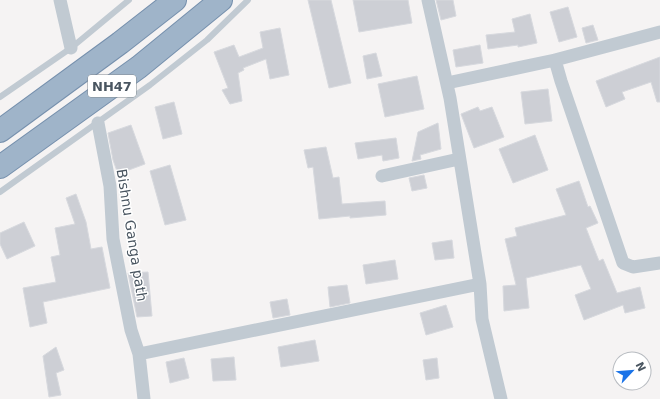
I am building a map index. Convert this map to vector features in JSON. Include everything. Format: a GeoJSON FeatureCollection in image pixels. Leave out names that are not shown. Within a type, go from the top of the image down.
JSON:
{"type":"FeatureCollection","features":[{"type":"Feature","properties":{"kind":"highway","name":"NH47"},"geometry":{"type":"LineString","coordinates":[[0,131],[120,43],[175,0]]}},
{"type":"Feature","properties":{"kind":"highway","name":"NH47"},"geometry":{"type":"LineString","coordinates":[[0,167],[140,67],[221,0]]}},
{"type":"Feature","properties":{"kind":"street"},"geometry":{"type":"LineString","coordinates":[[60,0],[71,48]]}},
{"type":"Feature","properties":{"kind":"street"},"geometry":{"type":"LineString","coordinates":[[428,0],[447,83],[480,284],[482,319],[501,399]]}},
{"type":"Feature","properties":{"kind":"street"},"geometry":{"type":"LineString","coordinates":[[447,83],[555,60],[660,32]]}},
{"type":"Feature","properties":{"kind":"street"},"geometry":{"type":"LineString","coordinates":[[555,60],[561,82],[623,262],[633,267],[660,263]]}},
{"type":"Feature","properties":{"kind":"street","name":"Bishnu Ganga path"},"geometry":{"type":"LineString","coordinates":[[98,123],[110,186],[114,239],[131,330],[139,354],[144,399]]}},
{"type":"Feature","properties":{"kind":"street"},"geometry":{"type":"LineString","coordinates":[[382,176],[459,159]]}},
{"type":"Feature","properties":{"kind":"street"},"geometry":{"type":"LineString","coordinates":[[139,354],[480,284]]}},
{"type":"Feature","properties":{"kind":"lane"},"geometry":{"type":"LineString","coordinates":[[0,97],[71,48],[129,0]]}},
{"type":"Feature","properties":{"kind":"lane"},"geometry":{"type":"LineString","coordinates":[[0,192],[150,86],[207,40],[248,0]]}},
{"type":"Feature","properties":{"kind":"building"},"geometry":{"type":"Polygon","coordinates":[[[308,0],[331,0],[351,83],[329,88],[308,0]]]}},
{"type":"Feature","properties":{"kind":"building"},"geometry":{"type":"Polygon","coordinates":[[[353,0],[408,0],[412,23],[359,32],[353,0]]]}},
{"type":"Feature","properties":{"kind":"building"},"geometry":{"type":"Polygon","coordinates":[[[436,0],[453,0],[456,16],[441,20],[436,0]]]}},
{"type":"Feature","properties":{"kind":"building"},"geometry":{"type":"Polygon","coordinates":[[[568,7],[577,37],[559,42],[550,12],[568,7]]]}},
{"type":"Feature","properties":{"kind":"building"},"geometry":{"type":"Polygon","coordinates":[[[530,14],[537,43],[518,47],[518,45],[488,49],[486,35],[515,32],[512,19],[530,14]]]}},
{"type":"Feature","properties":{"kind":"building"},"geometry":{"type":"Polygon","coordinates":[[[593,25],[598,40],[586,43],[582,28],[593,25]]]}},
{"type":"Feature","properties":{"kind":"building"},"geometry":{"type":"Polygon","coordinates":[[[280,28],[289,75],[270,79],[266,59],[243,68],[244,70],[238,73],[242,101],[230,104],[222,90],[228,88],[214,52],[234,45],[239,57],[263,48],[260,32],[280,28]]]}},
{"type":"Feature","properties":{"kind":"building"},"geometry":{"type":"Polygon","coordinates":[[[480,45],[483,63],[456,67],[453,50],[480,45]]]}},
{"type":"Feature","properties":{"kind":"building"},"geometry":{"type":"Polygon","coordinates":[[[376,53],[382,76],[367,79],[363,56],[376,53]]]}},
{"type":"Feature","properties":{"kind":"building"},"geometry":{"type":"Polygon","coordinates":[[[660,57],[660,102],[657,102],[651,82],[622,92],[625,99],[606,107],[596,81],[660,57]]]}},
{"type":"Feature","properties":{"kind":"building"},"geometry":{"type":"Polygon","coordinates":[[[417,76],[424,109],[385,117],[378,84],[417,76]]]}},
{"type":"Feature","properties":{"kind":"building"},"geometry":{"type":"Polygon","coordinates":[[[548,89],[552,121],[525,124],[521,92],[548,89]]]}},
{"type":"Feature","properties":{"kind":"building"},"geometry":{"type":"Polygon","coordinates":[[[174,102],[182,134],[163,139],[155,107],[174,102]]]}},
{"type":"Feature","properties":{"kind":"building"},"geometry":{"type":"Polygon","coordinates":[[[478,107],[480,111],[492,107],[504,137],[474,148],[461,114],[478,107]]]}},
{"type":"Feature","properties":{"kind":"building"},"geometry":{"type":"Polygon","coordinates":[[[438,123],[441,149],[420,155],[421,159],[412,161],[418,132],[438,123]]]}},
{"type":"Feature","properties":{"kind":"building"},"geometry":{"type":"Polygon","coordinates":[[[131,125],[145,164],[118,174],[113,160],[108,133],[131,125]]]}},
{"type":"Feature","properties":{"kind":"building"},"geometry":{"type":"Polygon","coordinates":[[[535,135],[548,170],[513,183],[499,149],[535,135]]]}},
{"type":"Feature","properties":{"kind":"building"},"geometry":{"type":"Polygon","coordinates":[[[396,138],[399,158],[383,161],[382,155],[358,159],[355,143],[396,138]]]}},
{"type":"Feature","properties":{"kind":"building"},"geometry":{"type":"Polygon","coordinates":[[[326,147],[333,178],[339,177],[342,204],[385,201],[386,215],[319,219],[313,167],[308,168],[304,150],[326,147]]]}},
{"type":"Feature","properties":{"kind":"building"},"geometry":{"type":"Polygon","coordinates":[[[170,165],[186,220],[165,225],[150,171],[170,165]]]}},
{"type":"Feature","properties":{"kind":"building"},"geometry":{"type":"Polygon","coordinates":[[[424,175],[427,188],[412,191],[409,178],[424,175]]]}},
{"type":"Feature","properties":{"kind":"building"},"geometry":{"type":"Polygon","coordinates":[[[579,181],[588,207],[590,206],[598,223],[586,228],[599,261],[603,259],[617,293],[640,287],[645,308],[625,313],[623,305],[584,320],[575,295],[591,289],[581,265],[526,278],[529,308],[504,311],[503,286],[516,285],[505,239],[517,236],[515,228],[566,215],[556,189],[579,181]]]}},
{"type":"Feature","properties":{"kind":"building"},"geometry":{"type":"Polygon","coordinates":[[[76,194],[86,222],[91,249],[102,247],[110,288],[43,302],[47,323],[30,327],[23,288],[56,282],[51,257],[60,255],[55,228],[75,224],[66,198],[76,194]]]}},
{"type":"Feature","properties":{"kind":"building"},"geometry":{"type":"Polygon","coordinates":[[[24,222],[35,246],[7,259],[0,244],[0,233],[24,222]]]}},
{"type":"Feature","properties":{"kind":"building"},"geometry":{"type":"Polygon","coordinates":[[[452,240],[454,258],[435,260],[432,243],[452,240]]]}},
{"type":"Feature","properties":{"kind":"building"},"geometry":{"type":"Polygon","coordinates":[[[395,260],[398,279],[366,284],[363,265],[395,260]]]}},
{"type":"Feature","properties":{"kind":"building"},"geometry":{"type":"Polygon","coordinates":[[[148,272],[152,316],[137,317],[128,273],[148,272]]]}},
{"type":"Feature","properties":{"kind":"building"},"geometry":{"type":"Polygon","coordinates":[[[347,285],[350,303],[330,307],[328,287],[347,285]]]}},
{"type":"Feature","properties":{"kind":"building"},"geometry":{"type":"Polygon","coordinates":[[[287,299],[290,315],[273,318],[270,302],[287,299]]]}},
{"type":"Feature","properties":{"kind":"building"},"geometry":{"type":"Polygon","coordinates":[[[446,305],[453,327],[426,335],[420,313],[446,305]]]}},
{"type":"Feature","properties":{"kind":"building"},"geometry":{"type":"Polygon","coordinates":[[[315,340],[319,361],[281,367],[278,347],[315,340]]]}},
{"type":"Feature","properties":{"kind":"building"},"geometry":{"type":"Polygon","coordinates":[[[56,347],[64,370],[56,373],[61,395],[49,397],[43,356],[56,347]]]}},
{"type":"Feature","properties":{"kind":"building"},"geometry":{"type":"Polygon","coordinates":[[[234,357],[236,380],[213,381],[211,359],[234,357]]]}},
{"type":"Feature","properties":{"kind":"building"},"geometry":{"type":"Polygon","coordinates":[[[184,358],[189,378],[170,383],[166,362],[184,358]]]}},
{"type":"Feature","properties":{"kind":"building"},"geometry":{"type":"Polygon","coordinates":[[[437,358],[439,378],[426,380],[423,360],[437,358]]]}}]}
